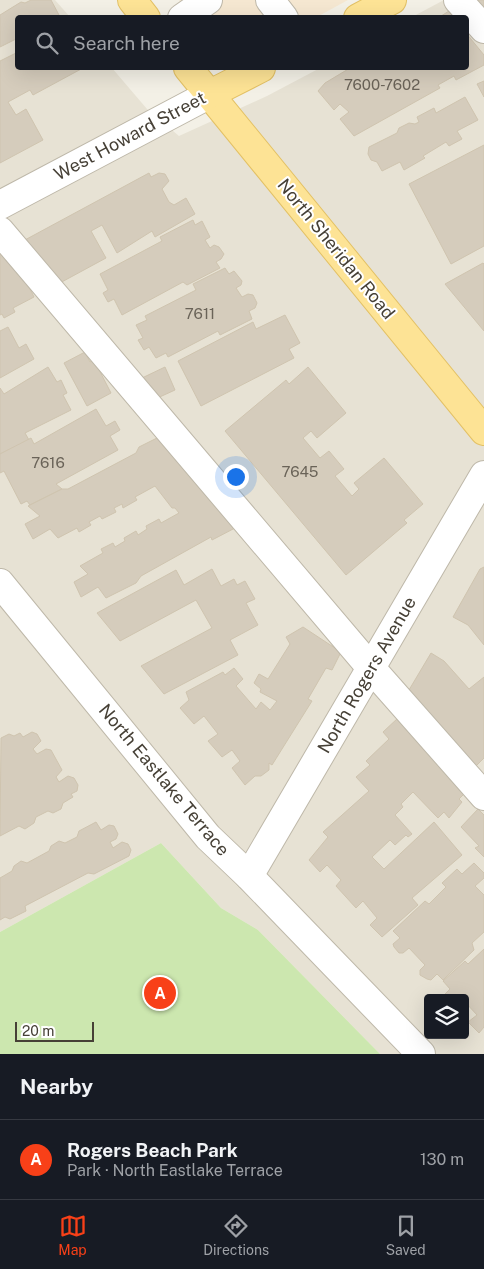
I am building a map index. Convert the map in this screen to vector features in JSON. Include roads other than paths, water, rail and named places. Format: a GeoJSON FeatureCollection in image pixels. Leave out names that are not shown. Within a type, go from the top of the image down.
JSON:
{"type":"FeatureCollection","features":[{"type":"Feature","properties":{"kind":"main road"},"geometry":{"type":"LineString","coordinates":[[132,0],[144,15]]}},
{"type":"Feature","properties":{"kind":"main road"},"geometry":{"type":"LineString","coordinates":[[364,15],[392,0]]}},
{"type":"Feature","properties":{"kind":"main road","name":"North Sheridan Road"},"geometry":{"type":"LineString","coordinates":[[190,70],[484,431]]}},
{"type":"Feature","properties":{"kind":"main road","name":"West Howard Street"},"geometry":{"type":"LineString","coordinates":[[210,94],[257,70]]}},
{"type":"Feature","properties":{"kind":"street"},"geometry":{"type":"LineString","coordinates":[[186,15],[208,0]]}},
{"type":"Feature","properties":{"kind":"street"},"geometry":{"type":"LineString","coordinates":[[458,0],[484,29]]}},
{"type":"Feature","properties":{"kind":"street","name":"West Howard Street"},"geometry":{"type":"LineString","coordinates":[[0,205],[210,94]]}},
{"type":"Feature","properties":{"kind":"street"},"geometry":{"type":"LineString","coordinates":[[0,231],[371,668],[484,796]]}},
{"type":"Feature","properties":{"kind":"street","name":"North Rogers Avenue"},"geometry":{"type":"LineString","coordinates":[[249,876],[484,475]]}},
{"type":"Feature","properties":{"kind":"street","name":"North Eastlake Terrace"},"geometry":{"type":"LineString","coordinates":[[0,583],[208,837],[249,876],[421,1054]]}},
{"type":"Feature","properties":{"kind":"place","name":"Rogers Beach Park"},"geometry":{"type":"Point","coordinates":[160,993]}}]}
